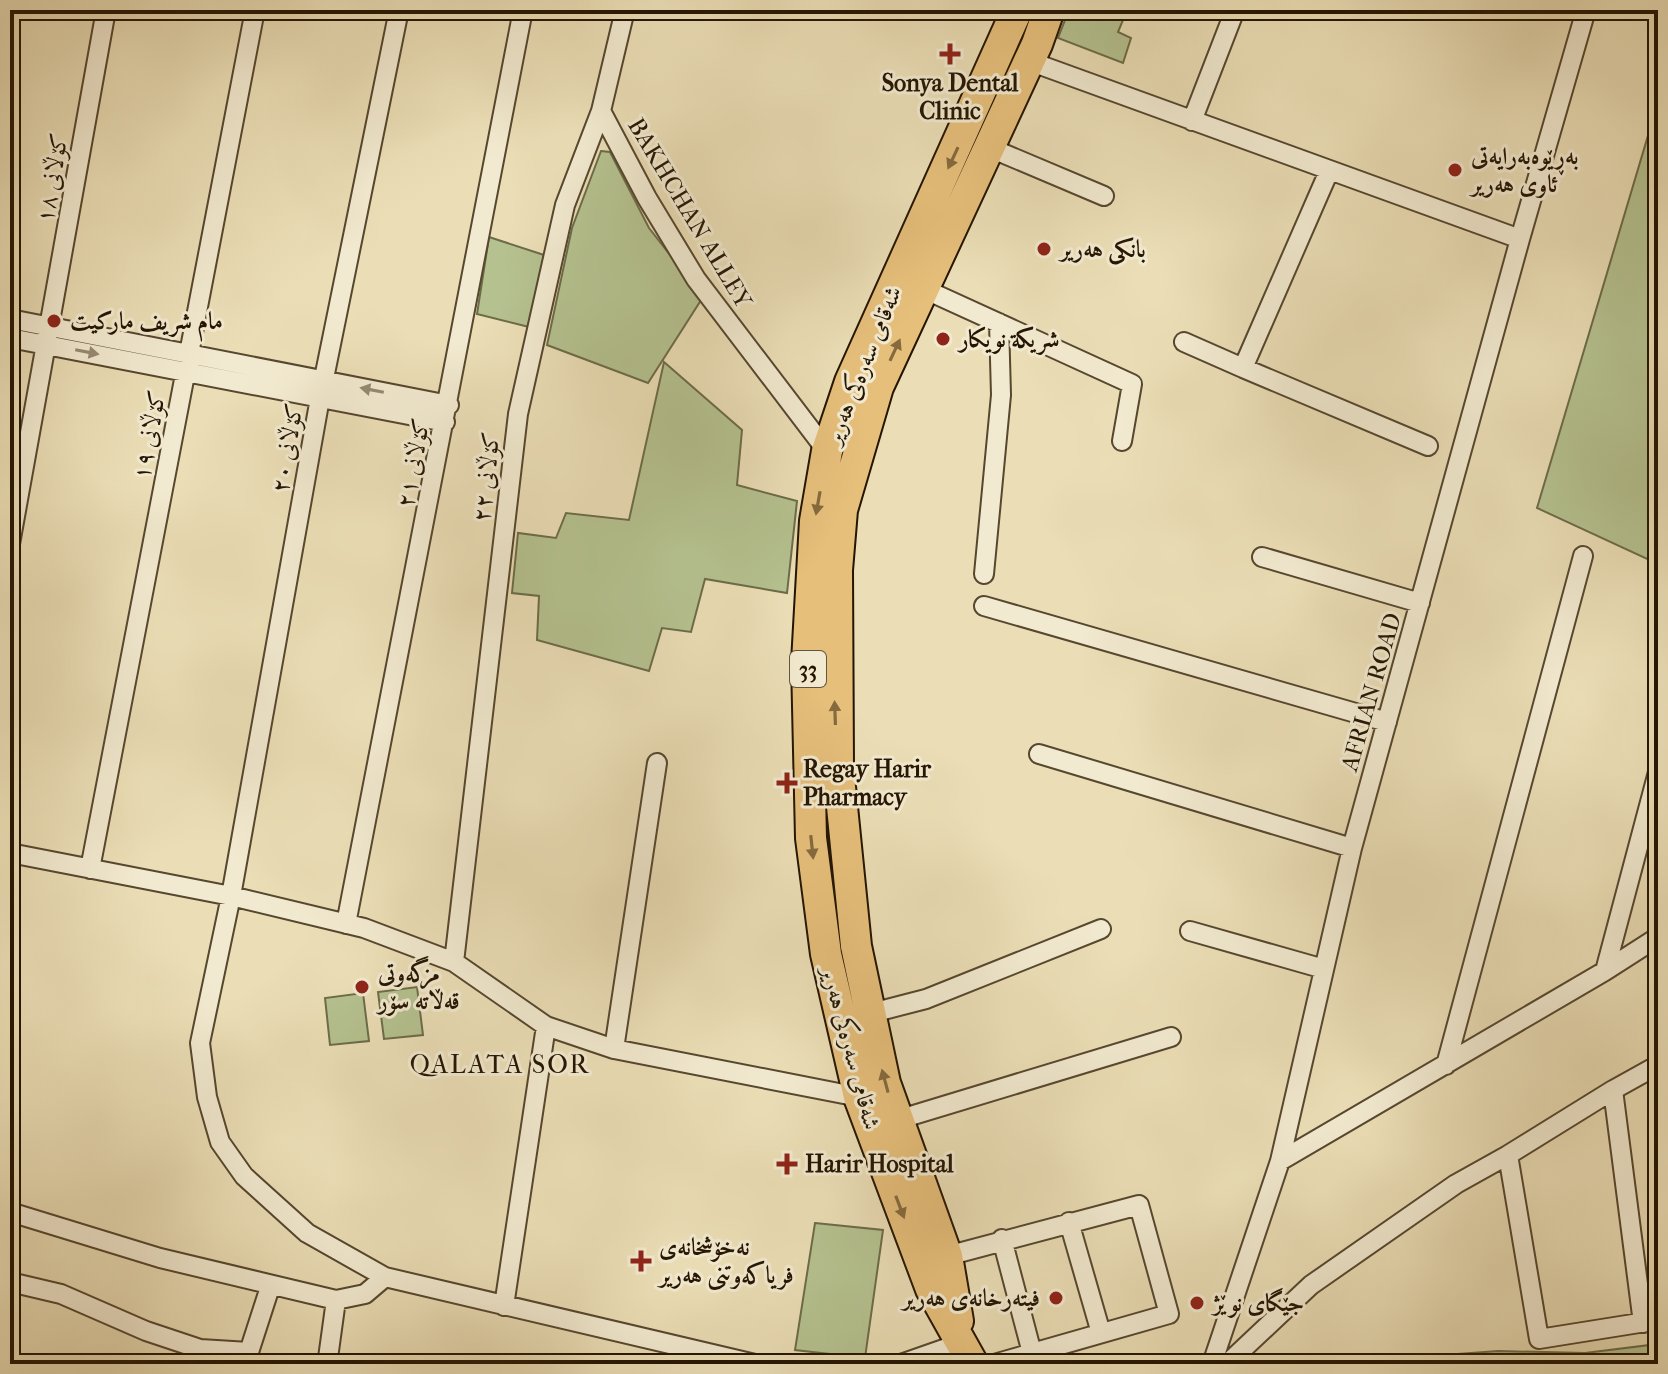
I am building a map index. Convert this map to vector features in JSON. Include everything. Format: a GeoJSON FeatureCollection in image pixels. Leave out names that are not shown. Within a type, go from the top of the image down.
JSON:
{"type":"FeatureCollection","features":[{"type":"Feature","properties":{"kind":"main road","name":"شەقامی سەرەکی هەریر"},"geometry":{"type":"LineString","coordinates":[[967,1353],[947,1256],[897,1120],[868,1014],[840,797],[835,709],[837,570],[842,510],[878,387],[1033,52],[1049,10]]}},
{"type":"Feature","properties":{"kind":"main road","name":"شەقامی سەرەکی هەریر"},"geometry":{"type":"LineString","coordinates":[[967,1353],[931,1289],[859,1097],[826,954],[811,838],[807,662],[815,521],[827,451],[850,382],[1012,22]]}},
{"type":"Feature","properties":{"kind":"main road"},"geometry":{"type":"LineString","coordinates":[[1012,22],[1033,52]]}},
{"type":"Feature","properties":{"kind":"street","name":"کۆڵانی ١٨"},"geometry":{"type":"LineString","coordinates":[[10,544],[106,10]]}},
{"type":"Feature","properties":{"kind":"street","name":"کۆڵانی ١٩"},"geometry":{"type":"LineString","coordinates":[[90,869],[255,10]]}},
{"type":"Feature","properties":{"kind":"street","name":"کۆڵانی ٢٠"},"geometry":{"type":"LineString","coordinates":[[399,10],[322,389],[231,896],[200,1043],[202,1073],[220,1142],[244,1176],[307,1233],[385,1277],[755,1364]]}},
{"type":"Feature","properties":{"kind":"street","name":"کۆڵانی ٢١"},"geometry":{"type":"LineString","coordinates":[[346,924],[523,10]]}},
{"type":"Feature","properties":{"kind":"street","name":"کۆڵانی ٢٢"},"geometry":{"type":"LineString","coordinates":[[454,962],[518,414],[565,205],[601,111],[625,10]]}},
{"type":"Feature","properties":{"kind":"street"},"geometry":{"type":"LineString","coordinates":[[1192,121],[1235,10]]}},
{"type":"Feature","properties":{"kind":"street","name":"AFRIAN ROAD"},"geometry":{"type":"LineString","coordinates":[[1212,1364],[1280,1161],[1352,848],[1586,10]]}},
{"type":"Feature","properties":{"kind":"street"},"geometry":{"type":"LineString","coordinates":[[1033,52],[1192,121],[1520,239]]}},
{"type":"Feature","properties":{"kind":"street","name":"BAKHCHAN ALLEY"},"geometry":{"type":"LineString","coordinates":[[601,111],[647,198],[696,279],[827,451]]}},
{"type":"Feature","properties":{"kind":"street"},"geometry":{"type":"LineString","coordinates":[[988,147],[1104,196]]}},
{"type":"Feature","properties":{"kind":"street"},"geometry":{"type":"LineString","coordinates":[[1243,368],[1329,171]]}},
{"type":"Feature","properties":{"kind":"street"},"geometry":{"type":"LineString","coordinates":[[924,289],[1132,384],[1122,441]]}},
{"type":"Feature","properties":{"kind":"street"},"geometry":{"type":"LineString","coordinates":[[10,319],[47,336],[447,413]]}},
{"type":"Feature","properties":{"kind":"street"},"geometry":{"type":"LineString","coordinates":[[984,574],[1001,395],[999,323]]}},
{"type":"Feature","properties":{"kind":"street"},"geometry":{"type":"LineString","coordinates":[[10,338],[47,336]]}},
{"type":"Feature","properties":{"kind":"street"},"geometry":{"type":"LineString","coordinates":[[1184,342],[1428,446]]}},
{"type":"Feature","properties":{"kind":"street"},"geometry":{"type":"LineString","coordinates":[[1446,1065],[1583,556]]}},
{"type":"Feature","properties":{"kind":"street"},"geometry":{"type":"LineString","coordinates":[[1262,557],[1420,603]]}},
{"type":"Feature","properties":{"kind":"street"},"geometry":{"type":"LineString","coordinates":[[984,606],[1387,722]]}},
{"type":"Feature","properties":{"kind":"street"},"geometry":{"type":"LineString","coordinates":[[1039,754],[1352,848]]}},
{"type":"Feature","properties":{"kind":"street"},"geometry":{"type":"LineString","coordinates":[[614,1049],[657,763]]}},
{"type":"Feature","properties":{"kind":"street"},"geometry":{"type":"LineString","coordinates":[[1605,971],[1658,772]]}},
{"type":"Feature","properties":{"kind":"street"},"geometry":{"type":"LineString","coordinates":[[10,853],[231,896],[346,924],[454,962],[546,1026],[614,1049],[859,1097]]}},
{"type":"Feature","properties":{"kind":"street"},"geometry":{"type":"LineString","coordinates":[[868,1014],[926,999],[1101,929]]}},
{"type":"Feature","properties":{"kind":"street"},"geometry":{"type":"LineString","coordinates":[[1190,931],[1324,969]]}},
{"type":"Feature","properties":{"kind":"street"},"geometry":{"type":"LineString","coordinates":[[1280,1161],[1658,937]]}},
{"type":"Feature","properties":{"kind":"street"},"geometry":{"type":"LineString","coordinates":[[504,1306],[546,1026]]}},
{"type":"Feature","properties":{"kind":"street"},"geometry":{"type":"LineString","coordinates":[[897,1120],[1171,1037]]}},
{"type":"Feature","properties":{"kind":"street"},"geometry":{"type":"LineString","coordinates":[[1227,1364],[1311,1285],[1456,1184],[1658,1065]]}},
{"type":"Feature","properties":{"kind":"street"},"geometry":{"type":"LineString","coordinates":[[1508,1155],[1539,1339],[1651,1321],[1613,1090]]}},
{"type":"Feature","properties":{"kind":"street"},"geometry":{"type":"LineString","coordinates":[[947,1256],[1139,1205],[1169,1314],[994,1364]]}},
{"type":"Feature","properties":{"kind":"street"},"geometry":{"type":"LineString","coordinates":[[10,1212],[270,1287],[336,1300],[365,1294],[385,1277]]}},
{"type":"Feature","properties":{"kind":"street"},"geometry":{"type":"LineString","coordinates":[[1069,1222],[1101,1333]]}},
{"type":"Feature","properties":{"kind":"street"},"geometry":{"type":"LineString","coordinates":[[1002,1239],[1032,1353]]}},
{"type":"Feature","properties":{"kind":"street"},"geometry":{"type":"LineString","coordinates":[[10,1282],[61,1294],[146,1331],[200,1349],[249,1358],[270,1287]]}},
{"type":"Feature","properties":{"kind":"street"},"geometry":{"type":"LineString","coordinates":[[328,1358],[336,1300]]}},
{"type":"Feature","properties":{"kind":"street"},"geometry":{"type":"LineString","coordinates":[[901,1364],[967,1353]]}},
{"type":"Feature","properties":{"kind":"green space"},"geometry":{"type":"Polygon","coordinates":[[[1069,10],[1102,10],[1123,20],[1118,32],[1131,38],[1123,63],[1058,38],[1069,10]]]}},
{"type":"Feature","properties":{"kind":"green space"},"geometry":{"type":"Polygon","coordinates":[[[1658,102],[1658,564],[1537,508],[1658,102]]]}},
{"type":"Feature","properties":{"kind":"green space"},"geometry":{"type":"Polygon","coordinates":[[[601,151],[610,152],[649,228],[703,297],[648,383],[547,345],[572,228],[601,151]]]}},
{"type":"Feature","properties":{"kind":"green space"},"geometry":{"type":"Polygon","coordinates":[[[489,237],[544,255],[529,327],[477,314],[489,237]]]}},
{"type":"Feature","properties":{"kind":"green space"},"geometry":{"type":"Polygon","coordinates":[[[664,362],[742,430],[737,485],[797,501],[787,593],[705,579],[691,632],[662,628],[649,671],[537,640],[539,596],[512,593],[518,533],[556,538],[566,513],[629,520],[664,362]]]}},
{"type":"Feature","properties":{"kind":"green space"},"geometry":{"type":"Polygon","coordinates":[[[417,987],[423,1035],[384,1039],[378,992],[417,987]]]}},
{"type":"Feature","properties":{"kind":"green space"},"geometry":{"type":"Polygon","coordinates":[[[363,993],[369,1041],[330,1045],[325,998],[363,993]]]}},
{"type":"Feature","properties":{"kind":"green space"},"geometry":{"type":"Polygon","coordinates":[[[815,1223],[883,1230],[865,1358],[795,1350],[815,1223]]]}},
{"type":"Feature","properties":{"kind":"green space"},"geometry":{"type":"Polygon","coordinates":[[[1658,1344],[1658,1364],[1426,1364],[1431,1356],[1498,1351],[1585,1353],[1658,1344]]]}},
{"type":"Feature","properties":{"kind":"place","name":"Sonya Dental Clinic"},"geometry":{"type":"Point","coordinates":[950,54]}},
{"type":"Feature","properties":{"kind":"place","name":"بەڕێوەبەرایەتی ئاوی هەریر"},"geometry":{"type":"Point","coordinates":[1455,170]}},
{"type":"Feature","properties":{"kind":"place","name":"بانکی هەریر"},"geometry":{"type":"Point","coordinates":[1044,249]}},
{"type":"Feature","properties":{"kind":"place","name":"مام شریف مارکیت"},"geometry":{"type":"Point","coordinates":[54,321]}},
{"type":"Feature","properties":{"kind":"place","name":"شريكة نويكار"},"geometry":{"type":"Point","coordinates":[943,339]}},
{"type":"Feature","properties":{"kind":"place","name":"Regay Harir Pharmacy"},"geometry":{"type":"Point","coordinates":[787,783]}},
{"type":"Feature","properties":{"kind":"place","name":"مزگەوتی قەڵاتە سۆر"},"geometry":{"type":"Point","coordinates":[362,987]}},
{"type":"Feature","properties":{"kind":"place","name":"‌Harir Hospital"},"geometry":{"type":"Point","coordinates":[787,1164]}},
{"type":"Feature","properties":{"kind":"place","name":"نەخۆشخانەی فریاکەوتنی هەریر"},"geometry":{"type":"Point","coordinates":[641,1261]}},
{"type":"Feature","properties":{"kind":"place","name":"فیتەرخانەی هەریر"},"geometry":{"type":"Point","coordinates":[1056,1298]}},
{"type":"Feature","properties":{"kind":"place","name":"جێگای نوێژ"},"geometry":{"type":"Point","coordinates":[1197,1303]}},
{"type":"Feature","properties":{"kind":"district","name":"QALATA SOR"},"geometry":{"type":"Point","coordinates":[500,1064]}}]}
